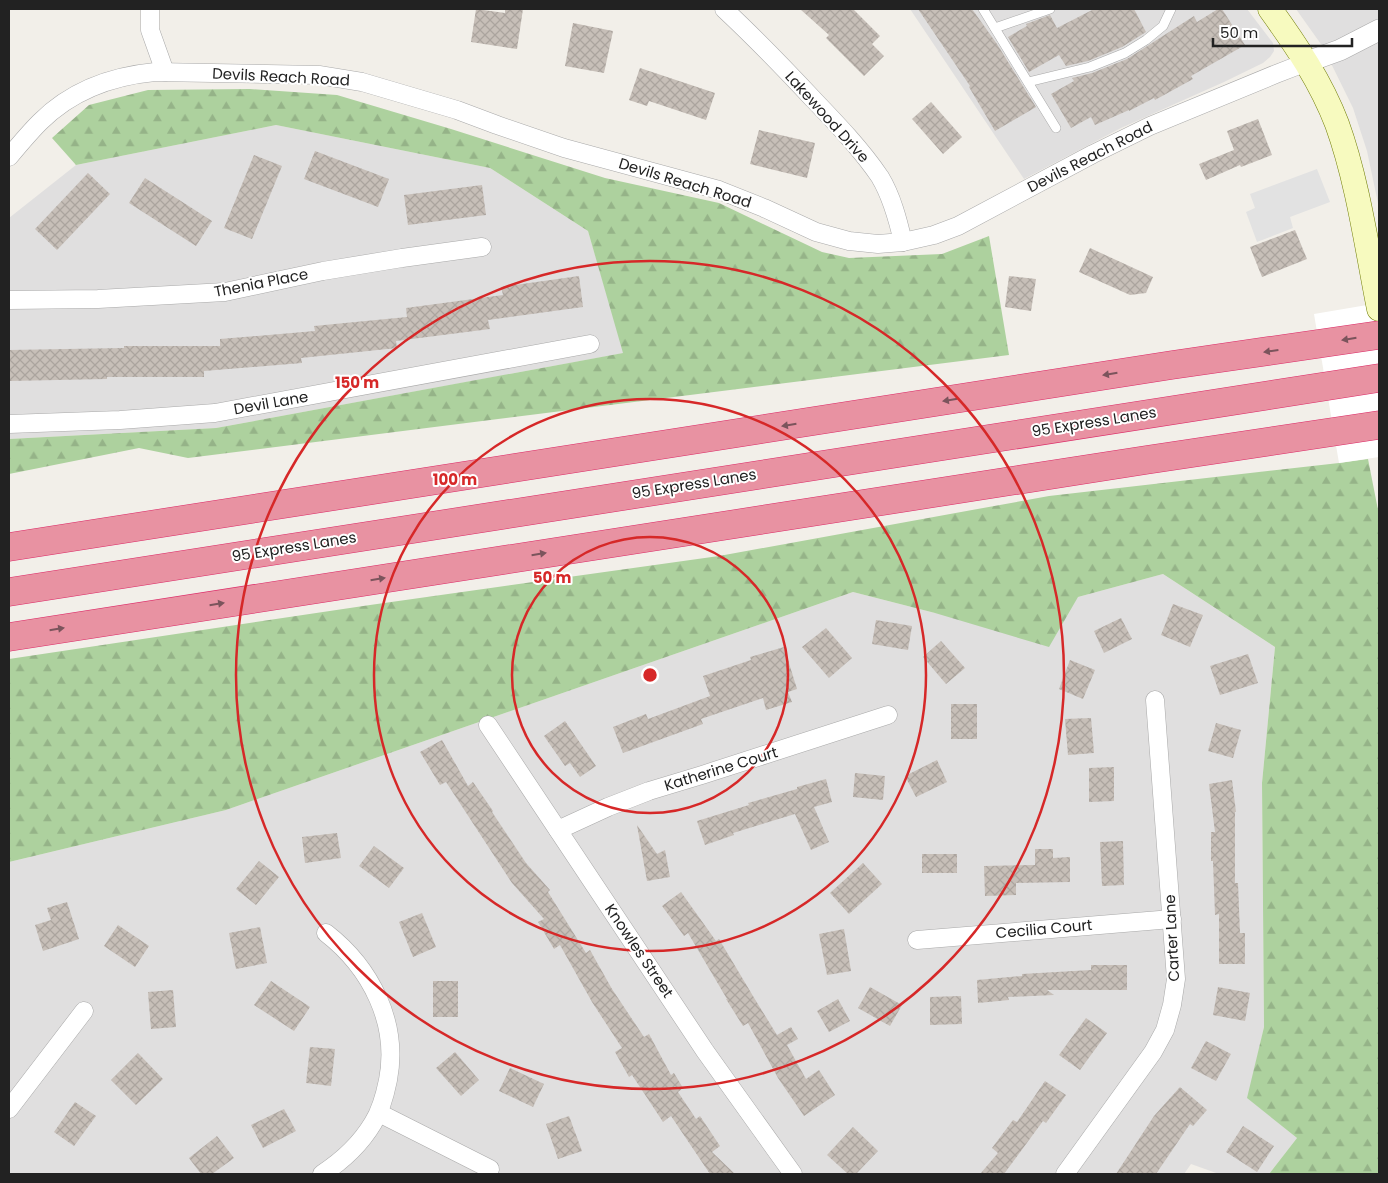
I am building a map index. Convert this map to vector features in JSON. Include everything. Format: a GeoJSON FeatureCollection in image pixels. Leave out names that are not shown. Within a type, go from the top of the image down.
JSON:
{"type":"FeatureCollection","features":[{"type":"Feature","properties":{"kind":"highway"},"geometry":{"type":"LineString","coordinates":[[9,547],[1379,334]]}},
{"type":"Feature","properties":{"kind":"highway","name":"95 Express Lanes"},"geometry":{"type":"LineString","coordinates":[[9,592],[1379,378]]}},
{"type":"Feature","properties":{"kind":"highway"},"geometry":{"type":"LineString","coordinates":[[9,637],[1379,425]]}},
{"type":"Feature","properties":{"kind":"main road"},"geometry":{"type":"LineString","coordinates":[[1270,9],[1307,62],[1337,124],[1357,196],[1379,310]]}},
{"type":"Feature","properties":{"kind":"street"},"geometry":{"type":"LineString","coordinates":[[150,9],[150,30],[164,72]]}},
{"type":"Feature","properties":{"kind":"street","name":"Lakewood Drive"},"geometry":{"type":"LineString","coordinates":[[724,9],[757,40],[840,127],[874,169],[891,200],[900,225],[903,242]]}},
{"type":"Feature","properties":{"kind":"street","name":"Devils Reach Road"},"geometry":{"type":"LineString","coordinates":[[9,157],[52,111],[85,90],[111,80],[138,74],[164,72],[319,75],[362,82],[449,107],[564,148],[720,190],[764,208],[802,227],[827,236],[861,243],[884,244],[903,242],[958,226],[1150,126],[1340,50],[1379,30]]}},
{"type":"Feature","properties":{"kind":"street","name":"Thenia Place"},"geometry":{"type":"LineString","coordinates":[[9,300],[98,299],[225,292],[323,271],[482,247]]}},
{"type":"Feature","properties":{"kind":"street","name":"Devil Lane"},"geometry":{"type":"LineString","coordinates":[[9,424],[120,420],[215,413],[590,344]]}},
{"type":"Feature","properties":{"kind":"street","name":"Carter Lane"},"geometry":{"type":"LineString","coordinates":[[1065,1174],[1153,1052],[1164,1030],[1172,1005],[1176,979],[1155,700]]}},
{"type":"Feature","properties":{"kind":"street","name":"Katherine Court"},"geometry":{"type":"LineString","coordinates":[[558,830],[608,806],[650,791],[888,716]]}},
{"type":"Feature","properties":{"kind":"street","name":"Knowles Street"},"geometry":{"type":"LineString","coordinates":[[488,725],[705,1051],[794,1174]]}},
{"type":"Feature","properties":{"kind":"street","name":"Cecilia Court"},"geometry":{"type":"LineString","coordinates":[[917,940],[1172,918]]}},
{"type":"Feature","properties":{"kind":"street"},"geometry":{"type":"LineString","coordinates":[[322,1174],[333,1167],[354,1147],[372,1125],[386,1092],[390,1072],[388,1027],[381,1003],[369,979],[353,958],[326,933]]}},
{"type":"Feature","properties":{"kind":"street"},"geometry":{"type":"LineString","coordinates":[[9,1109],[84,1010]]}},
{"type":"Feature","properties":{"kind":"street"},"geometry":{"type":"LineString","coordinates":[[378,1113],[490,1169]]}},
{"type":"Feature","properties":{"kind":"lane"},"geometry":{"type":"LineString","coordinates":[[984,9],[1056,128]]}},
{"type":"Feature","properties":{"kind":"lane"},"geometry":{"type":"LineString","coordinates":[[995,28],[1050,9]]}},
{"type":"Feature","properties":{"kind":"lane"},"geometry":{"type":"LineString","coordinates":[[1028,82],[1090,67],[1125,53],[1146,40],[1163,26],[1171,9]]}},
{"type":"Feature","properties":{"kind":"shaded area"},"geometry":{"type":"Polygon","coordinates":[[[910,9],[1247,9],[1273,43],[1274,51],[1263,63],[1121,128],[1024,179],[910,9]]]}},
{"type":"Feature","properties":{"kind":"shaded area"},"geometry":{"type":"Polygon","coordinates":[[[1296,9],[1379,9],[1379,208],[1367,151],[1353,108],[1323,47],[1296,9]]]}},
{"type":"Feature","properties":{"kind":"shaded area"},"geometry":{"type":"Polygon","coordinates":[[[276,125],[490,168],[588,231],[624,353],[216,428],[9,439],[9,218],[76,165],[276,125]]]}},
{"type":"Feature","properties":{"kind":"shaded area"},"geometry":{"type":"Polygon","coordinates":[[[1317,169],[1330,202],[1290,217],[1293,228],[1257,242],[1246,212],[1255,208],[1250,194],[1317,169]]]}},
{"type":"Feature","properties":{"kind":"shaded area"},"geometry":{"type":"Polygon","coordinates":[[[1163,574],[1275,647],[1262,783],[1264,1027],[1248,1098],[1297,1138],[1269,1174],[1219,1174],[1191,1164],[1184,1174],[9,1174],[9,862],[226,810],[853,592],[935,613],[1078,597],[1163,574]]]}},
{"type":"Feature","properties":{"kind":"green space"},"geometry":{"type":"Polygon","coordinates":[[[250,89],[337,95],[605,178],[719,203],[822,252],[849,258],[942,254],[989,236],[1009,355],[188,458],[139,448],[9,474],[9,439],[216,428],[623,353],[588,231],[490,168],[276,125],[76,165],[52,138],[89,105],[148,90],[250,89]]]}},
{"type":"Feature","properties":{"kind":"green space"},"geometry":{"type":"Polygon","coordinates":[[[1368,459],[1379,515],[1379,1174],[1269,1174],[1297,1138],[1247,1098],[1264,1027],[1262,783],[1275,647],[1163,574],[1078,597],[1049,647],[935,613],[853,592],[226,810],[9,862],[9,659],[370,605],[719,556],[1049,496],[1368,459]]]}},
{"type":"Feature","properties":{"kind":"pier"},"geometry":{"type":"Polygon","coordinates":[[[1379,303],[1379,457],[1339,463],[1314,314],[1379,303]]]}},
{"type":"Feature","properties":{"kind":"building"},"geometry":{"type":"Polygon","coordinates":[[[476,9],[505,13],[505,9],[523,9],[517,49],[471,42],[476,9]]]}},
{"type":"Feature","properties":{"kind":"building"},"geometry":{"type":"Polygon","coordinates":[[[800,9],[853,9],[880,36],[872,44],[884,56],[864,76],[826,38],[829,35],[800,9]]]}},
{"type":"Feature","properties":{"kind":"building"},"geometry":{"type":"Polygon","coordinates":[[[918,9],[972,9],[997,44],[1036,107],[995,131],[970,86],[918,9]]]}},
{"type":"Feature","properties":{"kind":"building"},"geometry":{"type":"Polygon","coordinates":[[[1094,9],[1134,9],[1146,32],[1122,47],[1088,61],[1066,66],[1059,55],[1029,72],[1008,37],[1027,26],[1026,24],[1050,15],[1057,28],[1094,9]]]}},
{"type":"Feature","properties":{"kind":"building"},"geometry":{"type":"Polygon","coordinates":[[[1218,9],[1222,9],[1245,45],[1191,76],[1193,79],[1155,100],[1154,98],[1095,125],[1091,117],[1071,128],[1051,94],[1074,81],[1072,78],[1092,73],[1127,59],[1194,16],[1197,22],[1218,9]]]}},
{"type":"Feature","properties":{"kind":"building"},"geometry":{"type":"Polygon","coordinates":[[[573,23],[613,31],[604,73],[565,66],[573,23]]]}},
{"type":"Feature","properties":{"kind":"building"},"geometry":{"type":"Polygon","coordinates":[[[640,68],[715,93],[706,120],[649,101],[647,106],[629,100],[640,68]]]}},
{"type":"Feature","properties":{"kind":"building"},"geometry":{"type":"Polygon","coordinates":[[[931,102],[962,137],[943,154],[912,119],[931,102]]]}},
{"type":"Feature","properties":{"kind":"building"},"geometry":{"type":"Polygon","coordinates":[[[1258,119],[1272,155],[1241,167],[1240,165],[1206,180],[1199,164],[1234,150],[1227,131],[1258,119]]]}},
{"type":"Feature","properties":{"kind":"building"},"geometry":{"type":"Polygon","coordinates":[[[759,130],[815,143],[807,178],[750,164],[759,130]]]}},
{"type":"Feature","properties":{"kind":"building"},"geometry":{"type":"Polygon","coordinates":[[[315,151],[389,179],[378,207],[304,179],[315,151]]]}},
{"type":"Feature","properties":{"kind":"building"},"geometry":{"type":"Polygon","coordinates":[[[254,155],[282,166],[252,239],[224,228],[254,155]]]}},
{"type":"Feature","properties":{"kind":"building"},"geometry":{"type":"Polygon","coordinates":[[[88,173],[110,194],[57,250],[35,229],[88,173]]]}},
{"type":"Feature","properties":{"kind":"building"},"geometry":{"type":"Polygon","coordinates":[[[145,178],[212,221],[196,246],[129,203],[145,178]]]}},
{"type":"Feature","properties":{"kind":"building"},"geometry":{"type":"Polygon","coordinates":[[[482,185],[486,215],[408,225],[404,195],[482,185]]]}},
{"type":"Feature","properties":{"kind":"building"},"geometry":{"type":"Polygon","coordinates":[[[1295,230],[1307,259],[1262,277],[1250,247],[1295,230]]]}},
{"type":"Feature","properties":{"kind":"building"},"geometry":{"type":"Polygon","coordinates":[[[1090,248],[1153,277],[1146,293],[1130,295],[1079,272],[1090,248]]]}},
{"type":"Feature","properties":{"kind":"building"},"geometry":{"type":"Polygon","coordinates":[[[579,276],[583,307],[488,320],[490,329],[396,341],[397,348],[301,358],[302,363],[204,371],[204,377],[107,377],[107,379],[9,381],[9,350],[124,348],[124,346],[220,346],[220,339],[315,331],[314,326],[407,317],[406,308],[503,295],[501,287],[579,276]]]}},
{"type":"Feature","properties":{"kind":"building"},"geometry":{"type":"Polygon","coordinates":[[[1009,276],[1036,279],[1031,311],[1005,307],[1009,276]]]}},
{"type":"Feature","properties":{"kind":"building"},"geometry":{"type":"Polygon","coordinates":[[[1173,604],[1203,615],[1190,647],[1161,635],[1173,604]]]}},
{"type":"Feature","properties":{"kind":"building"},"geometry":{"type":"Polygon","coordinates":[[[1121,618],[1132,639],[1104,653],[1094,631],[1121,618]]]}},
{"type":"Feature","properties":{"kind":"building"},"geometry":{"type":"Polygon","coordinates":[[[876,620],[912,626],[908,650],[872,644],[876,620]]]}},
{"type":"Feature","properties":{"kind":"building"},"geometry":{"type":"Polygon","coordinates":[[[826,628],[852,658],[829,678],[802,647],[826,628]]]}},
{"type":"Feature","properties":{"kind":"building"},"geometry":{"type":"Polygon","coordinates":[[[941,641],[965,668],[946,684],[923,657],[941,641]]]}},
{"type":"Feature","properties":{"kind":"building"},"geometry":{"type":"Polygon","coordinates":[[[784,647],[797,689],[788,692],[792,702],[766,710],[763,698],[701,719],[703,724],[623,753],[613,727],[646,714],[648,719],[710,696],[703,676],[751,660],[750,657],[784,647]]]}},
{"type":"Feature","properties":{"kind":"building"},"geometry":{"type":"Polygon","coordinates":[[[1248,654],[1258,683],[1220,695],[1210,666],[1248,654]]]}},
{"type":"Feature","properties":{"kind":"building"},"geometry":{"type":"Polygon","coordinates":[[[1070,660],[1095,670],[1083,699],[1059,689],[1070,660]]]}},
{"type":"Feature","properties":{"kind":"building"},"geometry":{"type":"Polygon","coordinates":[[[951,704],[977,704],[977,739],[951,739],[951,704]]]}},
{"type":"Feature","properties":{"kind":"building"},"geometry":{"type":"Polygon","coordinates":[[[1091,718],[1094,753],[1068,755],[1065,719],[1091,718]]]}},
{"type":"Feature","properties":{"kind":"building"},"geometry":{"type":"Polygon","coordinates":[[[565,721],[596,766],[580,777],[570,763],[565,766],[544,736],[565,721]]]}},
{"type":"Feature","properties":{"kind":"building"},"geometry":{"type":"Polygon","coordinates":[[[1216,723],[1241,730],[1233,758],[1208,751],[1216,723]]]}},
{"type":"Feature","properties":{"kind":"building"},"geometry":{"type":"Polygon","coordinates":[[[442,740],[468,786],[473,782],[526,863],[550,890],[548,892],[586,953],[590,950],[612,989],[644,1037],[649,1034],[671,1075],[674,1073],[683,1088],[678,1092],[696,1119],[700,1116],[720,1146],[712,1152],[735,1174],[710,1174],[671,1116],[663,1122],[632,1075],[629,1077],[615,1052],[622,1048],[592,1002],[560,945],[554,949],[538,922],[544,919],[512,883],[446,782],[440,785],[420,752],[442,740]]]}},
{"type":"Feature","properties":{"kind":"building"},"geometry":{"type":"Polygon","coordinates":[[[937,760],[947,782],[916,797],[905,776],[937,760]]]}},
{"type":"Feature","properties":{"kind":"building"},"geometry":{"type":"Polygon","coordinates":[[[1114,767],[1114,801],[1089,802],[1089,768],[1114,767]]]}},
{"type":"Feature","properties":{"kind":"building"},"geometry":{"type":"Polygon","coordinates":[[[855,773],[885,776],[883,800],[853,797],[855,773]]]}},
{"type":"Feature","properties":{"kind":"building"},"geometry":{"type":"Polygon","coordinates":[[[826,779],[832,802],[814,807],[829,842],[811,850],[795,814],[733,833],[734,835],[705,845],[697,821],[826,779]]]}},
{"type":"Feature","properties":{"kind":"building"},"geometry":{"type":"Polygon","coordinates":[[[1232,780],[1236,812],[1235,883],[1238,883],[1240,933],[1245,933],[1245,964],[1219,964],[1219,914],[1215,915],[1213,861],[1211,861],[1211,832],[1215,832],[1209,784],[1232,780]]]}},
{"type":"Feature","properties":{"kind":"building"},"geometry":{"type":"Polygon","coordinates":[[[637,825],[657,854],[665,850],[670,877],[647,881],[637,825]]]}},
{"type":"Feature","properties":{"kind":"building"},"geometry":{"type":"Polygon","coordinates":[[[337,833],[341,858],[305,863],[302,837],[337,833]]]}},
{"type":"Feature","properties":{"kind":"building"},"geometry":{"type":"Polygon","coordinates":[[[1123,841],[1124,885],[1102,886],[1100,842],[1123,841]]]}},
{"type":"Feature","properties":{"kind":"building"},"geometry":{"type":"Polygon","coordinates":[[[374,846],[404,868],[389,888],[359,866],[374,846]]]}},
{"type":"Feature","properties":{"kind":"building"},"geometry":{"type":"Polygon","coordinates":[[[1035,849],[1053,849],[1053,858],[1070,857],[1070,882],[1016,883],[1016,895],[985,896],[984,866],[1035,865],[1035,849]]]}},
{"type":"Feature","properties":{"kind":"building"},"geometry":{"type":"Polygon","coordinates":[[[922,854],[957,854],[957,873],[922,873],[922,854]]]}},
{"type":"Feature","properties":{"kind":"building"},"geometry":{"type":"Polygon","coordinates":[[[259,861],[279,877],[256,905],[236,889],[259,861]]]}},
{"type":"Feature","properties":{"kind":"building"},"geometry":{"type":"Polygon","coordinates":[[[863,863],[882,884],[849,914],[830,893],[863,863]]]}},
{"type":"Feature","properties":{"kind":"building"},"geometry":{"type":"Polygon","coordinates":[[[681,892],[716,941],[719,939],[777,1035],[791,1027],[798,1039],[787,1045],[806,1079],[819,1070],[835,1095],[804,1116],[778,1078],[748,1023],[743,1026],[688,933],[684,936],[662,906],[681,892]]]}},
{"type":"Feature","properties":{"kind":"building"},"geometry":{"type":"Polygon","coordinates":[[[67,902],[79,939],[43,951],[35,925],[51,920],[47,908],[67,902]]]}},
{"type":"Feature","properties":{"kind":"building"},"geometry":{"type":"Polygon","coordinates":[[[422,913],[436,947],[413,957],[399,922],[422,913]]]}},
{"type":"Feature","properties":{"kind":"building"},"geometry":{"type":"Polygon","coordinates":[[[118,925],[149,946],[135,967],[104,946],[118,925]]]}},
{"type":"Feature","properties":{"kind":"building"},"geometry":{"type":"Polygon","coordinates":[[[260,927],[267,963],[236,969],[229,933],[260,927]]]}},
{"type":"Feature","properties":{"kind":"building"},"geometry":{"type":"Polygon","coordinates":[[[844,929],[851,971],[827,975],[819,934],[844,929]]]}},
{"type":"Feature","properties":{"kind":"building"},"geometry":{"type":"Polygon","coordinates":[[[1091,965],[1127,965],[1127,990],[1047,990],[1054,995],[1008,997],[1009,1000],[978,1003],[977,980],[1022,976],[1022,974],[1091,970],[1091,965]]]}},
{"type":"Feature","properties":{"kind":"building"},"geometry":{"type":"Polygon","coordinates":[[[271,981],[310,1007],[294,1031],[254,1005],[271,981]]]}},
{"type":"Feature","properties":{"kind":"building"},"geometry":{"type":"Polygon","coordinates":[[[433,981],[458,981],[458,1017],[433,1017],[433,981]]]}},
{"type":"Feature","properties":{"kind":"building"},"geometry":{"type":"Polygon","coordinates":[[[870,987],[902,1005],[890,1026],[858,1008],[870,987]]]}},
{"type":"Feature","properties":{"kind":"building"},"geometry":{"type":"Polygon","coordinates":[[[1218,987],[1250,993],[1245,1021],[1213,1015],[1218,987]]]}},
{"type":"Feature","properties":{"kind":"building"},"geometry":{"type":"Polygon","coordinates":[[[173,990],[176,1027],[151,1029],[148,992],[173,990]]]}},
{"type":"Feature","properties":{"kind":"building"},"geometry":{"type":"Polygon","coordinates":[[[961,996],[962,1024],[930,1025],[930,997],[961,996]]]}},
{"type":"Feature","properties":{"kind":"building"},"geometry":{"type":"Polygon","coordinates":[[[838,999],[850,1021],[829,1032],[817,1011],[838,999]]]}},
{"type":"Feature","properties":{"kind":"building"},"geometry":{"type":"Polygon","coordinates":[[[1086,1018],[1107,1033],[1080,1070],[1059,1055],[1086,1018]]]}},
{"type":"Feature","properties":{"kind":"building"},"geometry":{"type":"Polygon","coordinates":[[[1206,1041],[1231,1054],[1216,1081],[1191,1068],[1206,1041]]]}},
{"type":"Feature","properties":{"kind":"building"},"geometry":{"type":"Polygon","coordinates":[[[310,1047],[335,1049],[331,1086],[306,1083],[310,1047]]]}},
{"type":"Feature","properties":{"kind":"building"},"geometry":{"type":"Polygon","coordinates":[[[455,1052],[479,1080],[461,1096],[436,1068],[455,1052]]]}},
{"type":"Feature","properties":{"kind":"building"},"geometry":{"type":"Polygon","coordinates":[[[138,1053],[163,1079],[136,1105],[111,1080],[138,1053]]]}},
{"type":"Feature","properties":{"kind":"building"},"geometry":{"type":"Polygon","coordinates":[[[510,1068],[544,1084],[533,1107],[499,1091],[510,1068]]]}},
{"type":"Feature","properties":{"kind":"building"},"geometry":{"type":"Polygon","coordinates":[[[1045,1081],[1066,1095],[1046,1123],[1043,1121],[1004,1174],[980,1174],[998,1153],[992,1148],[1013,1120],[1017,1122],[1045,1081]]]}},
{"type":"Feature","properties":{"kind":"building"},"geometry":{"type":"Polygon","coordinates":[[[1180,1087],[1207,1110],[1193,1126],[1190,1124],[1156,1174],[1116,1174],[1154,1116],[1180,1087]]]}},
{"type":"Feature","properties":{"kind":"building"},"geometry":{"type":"Polygon","coordinates":[[[75,1102],[96,1116],[74,1146],[54,1132],[75,1102]]]}},
{"type":"Feature","properties":{"kind":"building"},"geometry":{"type":"Polygon","coordinates":[[[284,1109],[296,1131],[263,1148],[251,1125],[284,1109]]]}},
{"type":"Feature","properties":{"kind":"building"},"geometry":{"type":"Polygon","coordinates":[[[569,1116],[582,1151],[558,1159],[546,1124],[569,1116]]]}},
{"type":"Feature","properties":{"kind":"building"},"geometry":{"type":"Polygon","coordinates":[[[1243,1126],[1274,1146],[1257,1172],[1226,1152],[1243,1126]]]}},
{"type":"Feature","properties":{"kind":"building"},"geometry":{"type":"Polygon","coordinates":[[[853,1127],[878,1151],[856,1174],[848,1174],[827,1155],[853,1127]]]}},
{"type":"Feature","properties":{"kind":"building"},"geometry":{"type":"Polygon","coordinates":[[[217,1136],[234,1158],[212,1174],[201,1174],[189,1158],[217,1136]]]}}]}
